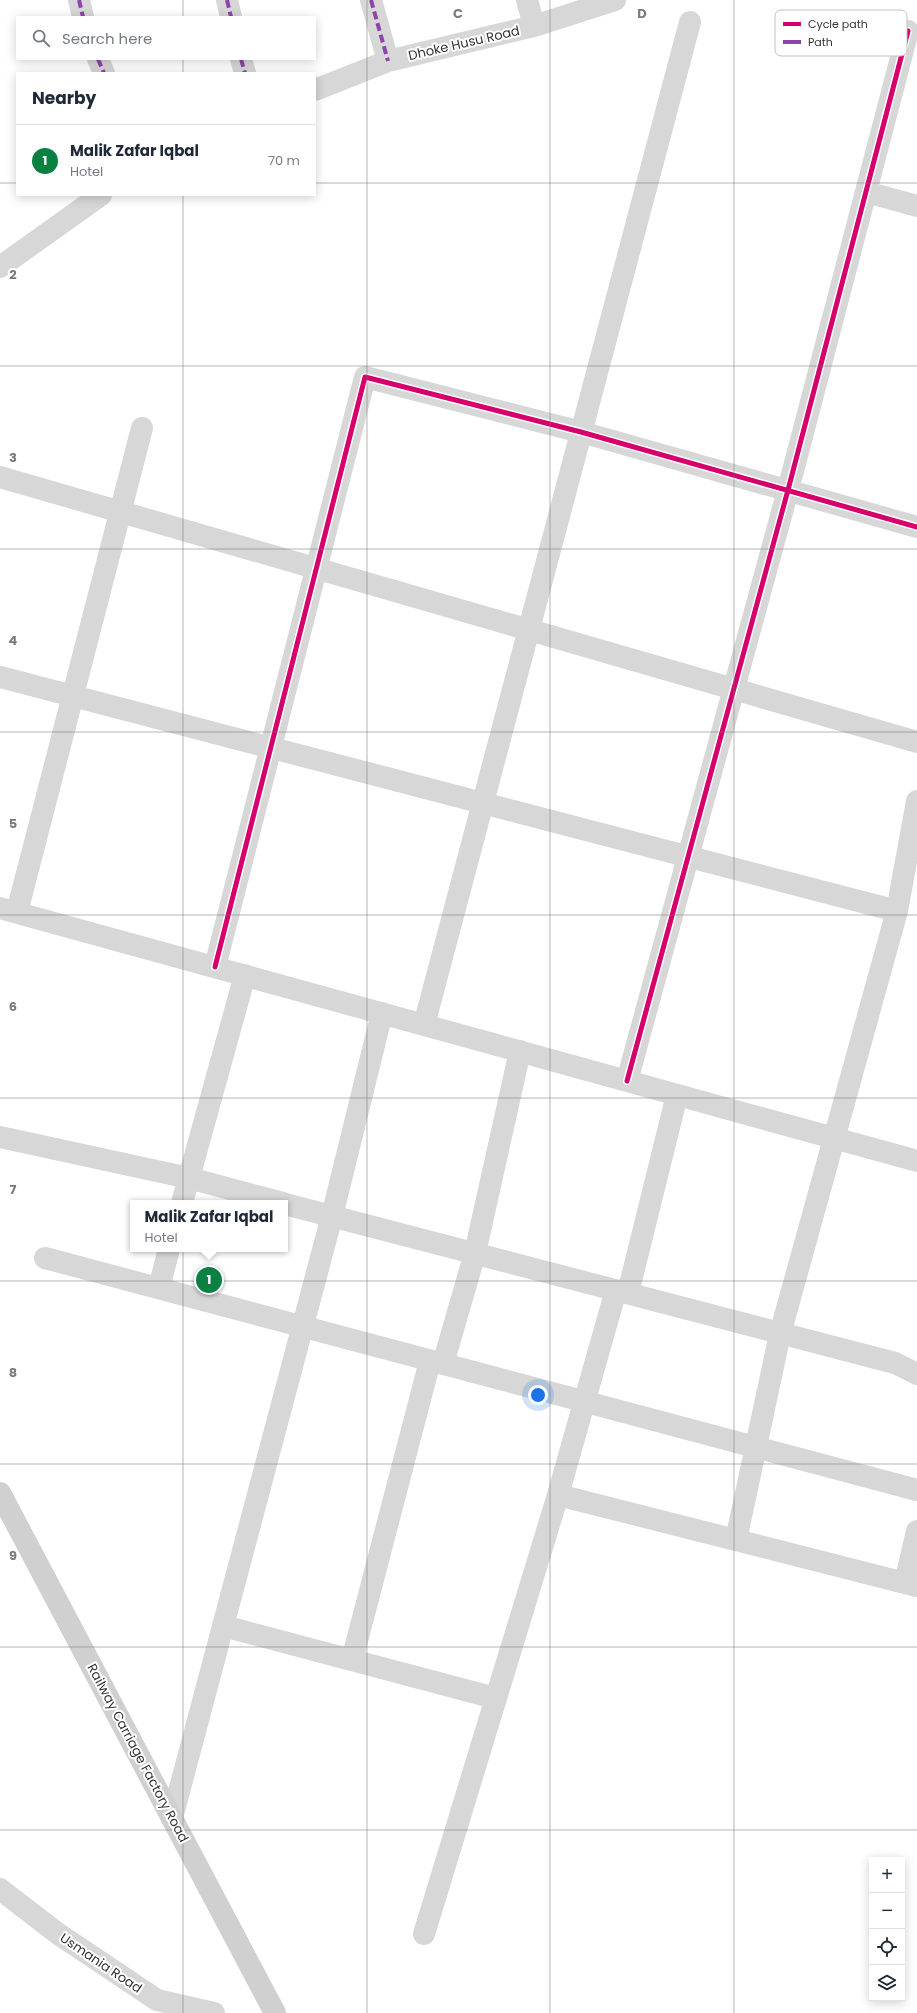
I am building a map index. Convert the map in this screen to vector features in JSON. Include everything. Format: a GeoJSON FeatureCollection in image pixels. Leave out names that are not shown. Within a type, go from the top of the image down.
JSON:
{"type":"FeatureCollection","features":[{"type":"Feature","properties":{"kind":"main road","name":"Railway Carriage Factory Road"},"geometry":{"type":"LineString","coordinates":[[0,1493],[275,2013]]}},
{"type":"Feature","properties":{"kind":"street"},"geometry":{"type":"LineString","coordinates":[[78,0],[83,16]]}},
{"type":"Feature","properties":{"kind":"street"},"geometry":{"type":"LineString","coordinates":[[227,0],[231,16]]}},
{"type":"Feature","properties":{"kind":"street"},"geometry":{"type":"LineString","coordinates":[[372,0],[388,61]]}},
{"type":"Feature","properties":{"kind":"street"},"geometry":{"type":"LineString","coordinates":[[527,0],[534,26]]}},
{"type":"Feature","properties":{"kind":"street","name":"Dhoke Husu Road"},"geometry":{"type":"LineString","coordinates":[[316,90],[388,61],[534,26],[615,0]]}},
{"type":"Feature","properties":{"kind":"street"},"geometry":{"type":"LineString","coordinates":[[424,1025],[690,22]]}},
{"type":"Feature","properties":{"kind":"street"},"geometry":{"type":"LineString","coordinates":[[627,1081],[788,490],[901,56]]}},
{"type":"Feature","properties":{"kind":"street"},"geometry":{"type":"LineString","coordinates":[[98,60],[104,72]]}},
{"type":"Feature","properties":{"kind":"street"},"geometry":{"type":"LineString","coordinates":[[241,60],[245,72]]}},
{"type":"Feature","properties":{"kind":"street"},"geometry":{"type":"LineString","coordinates":[[866,192],[917,206]]}},
{"type":"Feature","properties":{"kind":"street"},"geometry":{"type":"LineString","coordinates":[[0,267],[100,196]]}},
{"type":"Feature","properties":{"kind":"street"},"geometry":{"type":"LineString","coordinates":[[215,967],[365,377],[581,432],[917,527]]}},
{"type":"Feature","properties":{"kind":"street"},"geometry":{"type":"LineString","coordinates":[[142,428],[73,696],[8,910],[917,1161]]}},
{"type":"Feature","properties":{"kind":"street"},"geometry":{"type":"LineString","coordinates":[[0,477],[917,742]]}},
{"type":"Feature","properties":{"kind":"street"},"geometry":{"type":"LineString","coordinates":[[0,677],[897,911]]}},
{"type":"Feature","properties":{"kind":"street"},"geometry":{"type":"LineString","coordinates":[[736,1540],[780,1334],[897,911],[917,801]]}},
{"type":"Feature","properties":{"kind":"street"},"geometry":{"type":"LineString","coordinates":[[183,1200],[245,975]]}},
{"type":"Feature","properties":{"kind":"street"},"geometry":{"type":"LineString","coordinates":[[172,1818],[332,1216],[382,1013]]}},
{"type":"Feature","properties":{"kind":"street"},"geometry":{"type":"LineString","coordinates":[[352,1660],[437,1362],[475,1253],[520,1051]]}},
{"type":"Feature","properties":{"kind":"street"},"geometry":{"type":"LineString","coordinates":[[424,1934],[558,1495],[584,1401],[622,1292],[677,1095]]}},
{"type":"Feature","properties":{"kind":"street"},"geometry":{"type":"LineString","coordinates":[[0,1137],[189,1178],[273,1200]]}},
{"type":"Feature","properties":{"kind":"street"},"geometry":{"type":"LineString","coordinates":[[288,1204],[895,1363],[917,1374]]}},
{"type":"Feature","properties":{"kind":"street"},"geometry":{"type":"LineString","coordinates":[[159,1288],[168,1252]]}},
{"type":"Feature","properties":{"kind":"street"},"geometry":{"type":"LineString","coordinates":[[45,1258],[917,1490]]}},
{"type":"Feature","properties":{"kind":"street"},"geometry":{"type":"LineString","coordinates":[[558,1495],[911,1585],[917,1531]]}},
{"type":"Feature","properties":{"kind":"street"},"geometry":{"type":"LineString","coordinates":[[223,1626],[495,1698]]}},
{"type":"Feature","properties":{"kind":"street","name":"Usmania Road"},"geometry":{"type":"LineString","coordinates":[[0,1889],[57,1933],[157,2000],[214,2013]]}},
{"type":"Feature","properties":{"kind":"marked path"},"geometry":{"type":"LineString","coordinates":[[79,0],[83,16]]}},
{"type":"Feature","properties":{"kind":"marked path"},"geometry":{"type":"LineString","coordinates":[[227,0],[231,16]]}},
{"type":"Feature","properties":{"kind":"marked path"},"geometry":{"type":"LineString","coordinates":[[371,0],[388,61]]}},
{"type":"Feature","properties":{"kind":"marked path"},"geometry":{"type":"LineString","coordinates":[[98,60],[104,72]]}},
{"type":"Feature","properties":{"kind":"marked path"},"geometry":{"type":"LineString","coordinates":[[241,60],[245,72]]}},
{"type":"Feature","properties":{"kind":"cycle path"},"geometry":{"type":"LineString","coordinates":[[627,1081],[788,490],[901,56]]}},
{"type":"Feature","properties":{"kind":"cycle path"},"geometry":{"type":"LineString","coordinates":[[215,967],[365,377],[581,432],[917,527]]}},
{"type":"Feature","properties":{"kind":"place","name":"Malik Zafar Iqbal"},"geometry":{"type":"Point","coordinates":[209,1280]}}]}
